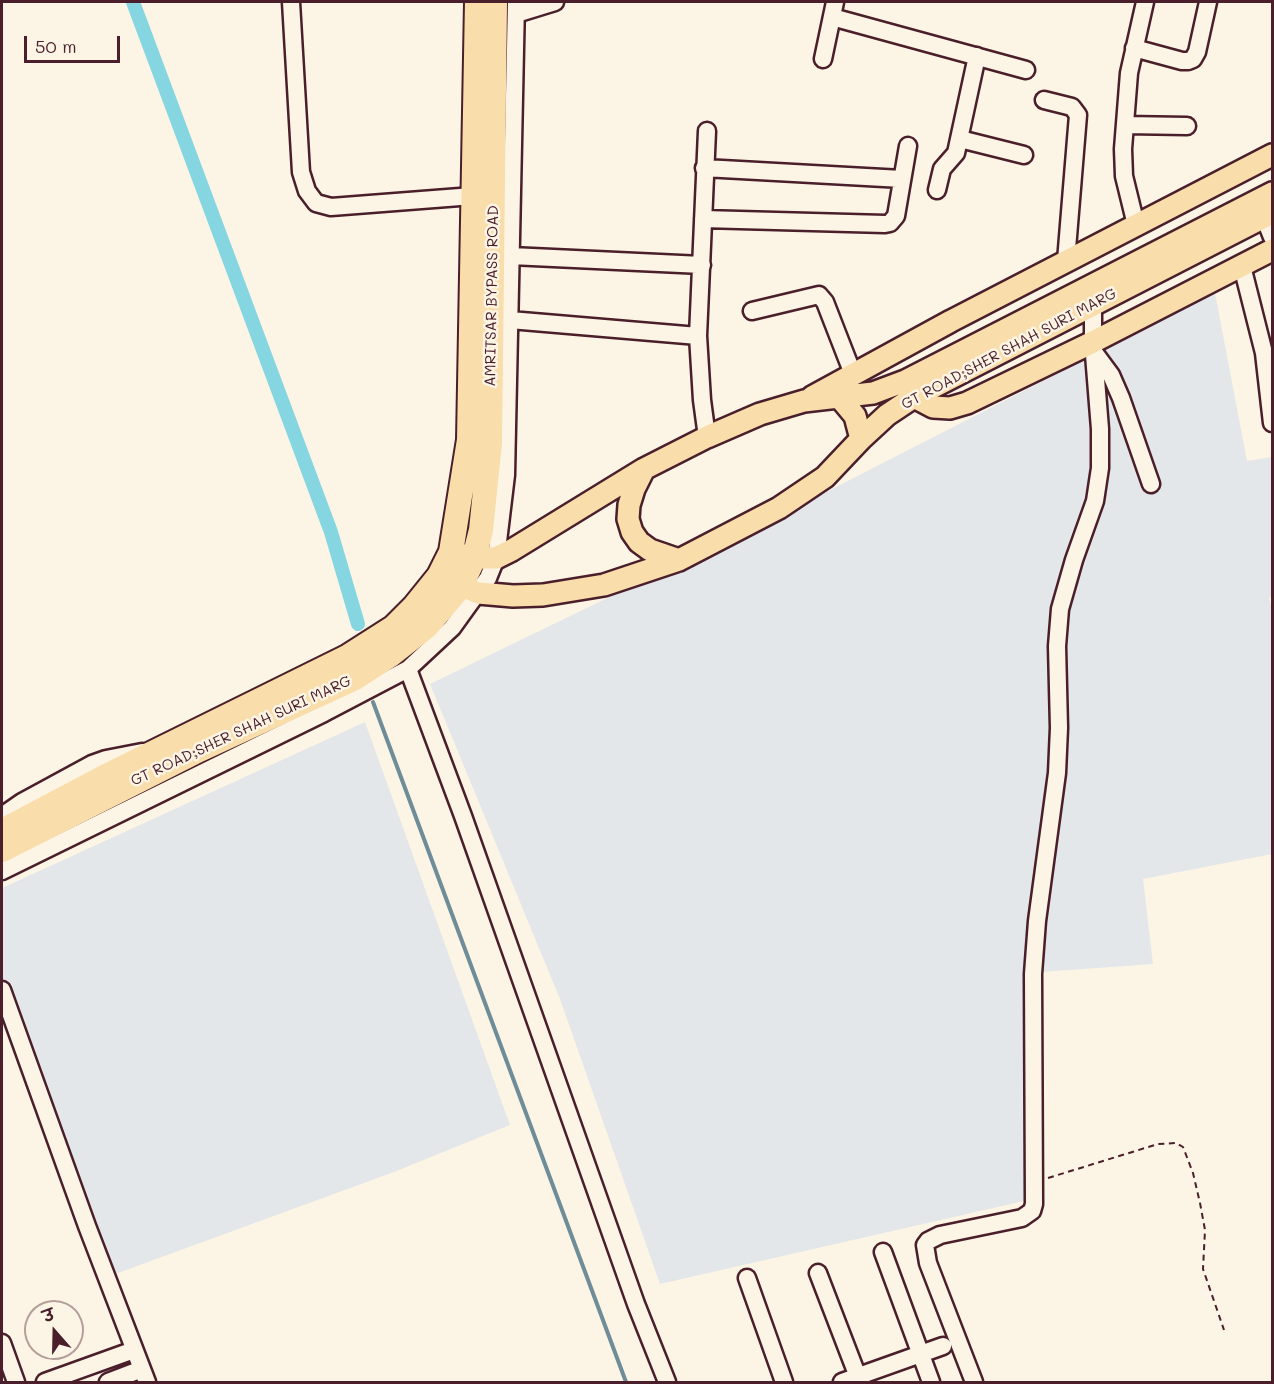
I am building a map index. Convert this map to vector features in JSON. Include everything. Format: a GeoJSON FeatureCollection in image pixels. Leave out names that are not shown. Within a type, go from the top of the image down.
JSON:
{"type":"FeatureCollection","features":[{"type":"Feature","properties":{"kind":"highway","name":"AMRITSAR BYPASS ROAD"},"geometry":{"type":"LineString","coordinates":[[438,576],[451,552],[469,440],[477,2]]}},
{"type":"Feature","properties":{"kind":"highway","name":"AMRITSAR BYPASS ROAD"},"geometry":{"type":"LineString","coordinates":[[470,589],[485,558],[481,530],[490,443],[495,2]]}},
{"type":"Feature","properties":{"kind":"highway","name":"GT ROAD;SHER SHAH SURI MARG"},"geometry":{"type":"LineString","coordinates":[[2,831],[158,750],[309,677],[375,640],[394,627],[414,607],[438,576]]}},
{"type":"Feature","properties":{"kind":"highway","name":"GT ROAD;SHER SHAH SURI MARG"},"geometry":{"type":"LineString","coordinates":[[2,850],[200,750],[355,678],[389,657],[470,589]]}},
{"type":"Feature","properties":{"kind":"main road"},"geometry":{"type":"LineString","coordinates":[[804,401],[1066,261],[1272,155]]}},
{"type":"Feature","properties":{"kind":"main road","name":"GT ROAD;SHER SHAH SURI MARG"},"geometry":{"type":"LineString","coordinates":[[485,558],[512,550],[644,469],[707,437],[760,414],[804,401],[873,393],[905,381],[1272,193]]}},
{"type":"Feature","properties":{"kind":"main road","name":"GT ROAD;SHER SHAH SURI MARG"},"geometry":{"type":"LineString","coordinates":[[438,576],[470,589],[513,596],[543,595],[604,585],[679,560],[779,508],[825,477],[887,415],[915,397],[1268,215]]}},
{"type":"Feature","properties":{"kind":"main road"},"geometry":{"type":"LineString","coordinates":[[915,397],[933,407],[950,408],[967,404],[1094,347],[1272,250]]}},
{"type":"Feature","properties":{"kind":"main road"},"geometry":{"type":"LineString","coordinates":[[840,398],[855,416],[861,439]]}},
{"type":"Feature","properties":{"kind":"main road"},"geometry":{"type":"LineString","coordinates":[[644,469],[629,505],[628,519],[632,532],[639,542],[650,550],[679,560]]}},
{"type":"Feature","properties":{"kind":"main road"},"geometry":{"type":"LineString","coordinates":[[451,552],[485,558]]}},
{"type":"Feature","properties":{"kind":"street"},"geometry":{"type":"LineString","coordinates":[[291,2],[301,172],[307,191],[316,202],[332,207],[473,196]]}},
{"type":"Feature","properties":{"kind":"street"},"geometry":{"type":"LineString","coordinates":[[485,558],[506,475],[516,8],[555,2]]}},
{"type":"Feature","properties":{"kind":"street"},"geometry":{"type":"LineString","coordinates":[[1136,225],[1124,176],[1125,125],[1129,73],[1145,2]]}},
{"type":"Feature","properties":{"kind":"street"},"geometry":{"type":"LineString","coordinates":[[1134,48],[1182,61],[1193,59],[1197,52],[1208,2]]}},
{"type":"Feature","properties":{"kind":"street"},"geometry":{"type":"LineString","coordinates":[[823,59],[834,9],[1026,70]]}},
{"type":"Feature","properties":{"kind":"street"},"geometry":{"type":"LineString","coordinates":[[937,190],[942,169],[957,153],[977,56]]}},
{"type":"Feature","properties":{"kind":"street"},"geometry":{"type":"LineString","coordinates":[[1044,100],[1072,107],[1078,115],[1066,261]]}},
{"type":"Feature","properties":{"kind":"street"},"geometry":{"type":"LineString","coordinates":[[1125,125],[1187,126]]}},
{"type":"Feature","properties":{"kind":"street"},"geometry":{"type":"LineString","coordinates":[[707,131],[698,336],[707,437]]}},
{"type":"Feature","properties":{"kind":"street"},"geometry":{"type":"LineString","coordinates":[[960,139],[1024,155]]}},
{"type":"Feature","properties":{"kind":"street"},"geometry":{"type":"LineString","coordinates":[[704,219],[890,223],[896,216],[908,146]]}},
{"type":"Feature","properties":{"kind":"street"},"geometry":{"type":"LineString","coordinates":[[704,168],[902,179]]}},
{"type":"Feature","properties":{"kind":"street"},"geometry":{"type":"LineString","coordinates":[[1268,215],[1272,237]]}},
{"type":"Feature","properties":{"kind":"street"},"geometry":{"type":"LineString","coordinates":[[511,256],[702,265]]}},
{"type":"Feature","properties":{"kind":"street"},"geometry":{"type":"LineString","coordinates":[[1242,266],[1264,353],[1272,423]]}},
{"type":"Feature","properties":{"kind":"street"},"geometry":{"type":"LineString","coordinates":[[752,311],[819,295],[825,302],[853,374]]}},
{"type":"Feature","properties":{"kind":"street"},"geometry":{"type":"LineString","coordinates":[[974,1383],[928,1263],[925,1245],[940,1235],[1028,1215],[1034,1204],[1033,974],[1037,921],[1057,773],[1059,728],[1057,646],[1060,609],[1095,501],[1100,468],[1094,304]]}},
{"type":"Feature","properties":{"kind":"street"},"geometry":{"type":"LineString","coordinates":[[510,320],[698,336]]}},
{"type":"Feature","properties":{"kind":"street"},"geometry":{"type":"LineString","coordinates":[[1094,347],[1111,375],[1121,398],[1151,484]]}},
{"type":"Feature","properties":{"kind":"street"},"geometry":{"type":"LineString","coordinates":[[2,871],[324,713],[408,669],[452,628],[470,589]]}},
{"type":"Feature","properties":{"kind":"street"},"geometry":{"type":"LineString","coordinates":[[408,669],[463,816],[636,1304],[667,1383]]}},
{"type":"Feature","properties":{"kind":"street"},"geometry":{"type":"LineString","coordinates":[[2,819],[22,802],[92,764],[124,754],[158,750]]}},
{"type":"Feature","properties":{"kind":"street"},"geometry":{"type":"LineString","coordinates":[[2,990],[87,1226],[145,1376],[108,1383]]}},
{"type":"Feature","properties":{"kind":"street"},"geometry":{"type":"LineString","coordinates":[[883,1252],[931,1383]]}},
{"type":"Feature","properties":{"kind":"street"},"geometry":{"type":"LineString","coordinates":[[818,1273],[857,1379],[943,1346]]}},
{"type":"Feature","properties":{"kind":"street"},"geometry":{"type":"LineString","coordinates":[[747,1278],[784,1383]]}},
{"type":"Feature","properties":{"kind":"street"},"geometry":{"type":"LineString","coordinates":[[2,1343],[16,1383]]}},
{"type":"Feature","properties":{"kind":"street"},"geometry":{"type":"LineString","coordinates":[[45,1383],[134,1350]]}},
{"type":"Feature","properties":{"kind":"path"},"geometry":{"type":"LineString","coordinates":[[1034,1183],[1158,1144],[1176,1143],[1183,1147],[1193,1173],[1205,1230],[1203,1269],[1224,1330]]}},
{"type":"Feature","properties":{"kind":"shaded area"},"geometry":{"type":"Polygon","coordinates":[[[1215,293],[1247,461],[1272,457],[1272,597],[1269,598],[1272,609],[1272,854],[1143,879],[1153,964],[1027,973],[1024,1201],[660,1284],[560,999],[430,684],[836,487],[1215,293]]]}},
{"type":"Feature","properties":{"kind":"shaded area"},"geometry":{"type":"Polygon","coordinates":[[[365,722],[510,1125],[394,1172],[99,1280],[2,1017],[2,888],[365,722]]]}},
{"type":"Feature","properties":{"kind":"waterway"},"geometry":{"type":"LineString","coordinates":[[133,2],[331,532],[358,624]]}},
{"type":"Feature","properties":{"kind":"waterway"},"geometry":{"type":"LineString","coordinates":[[373,702],[626,1382]]}}]}
